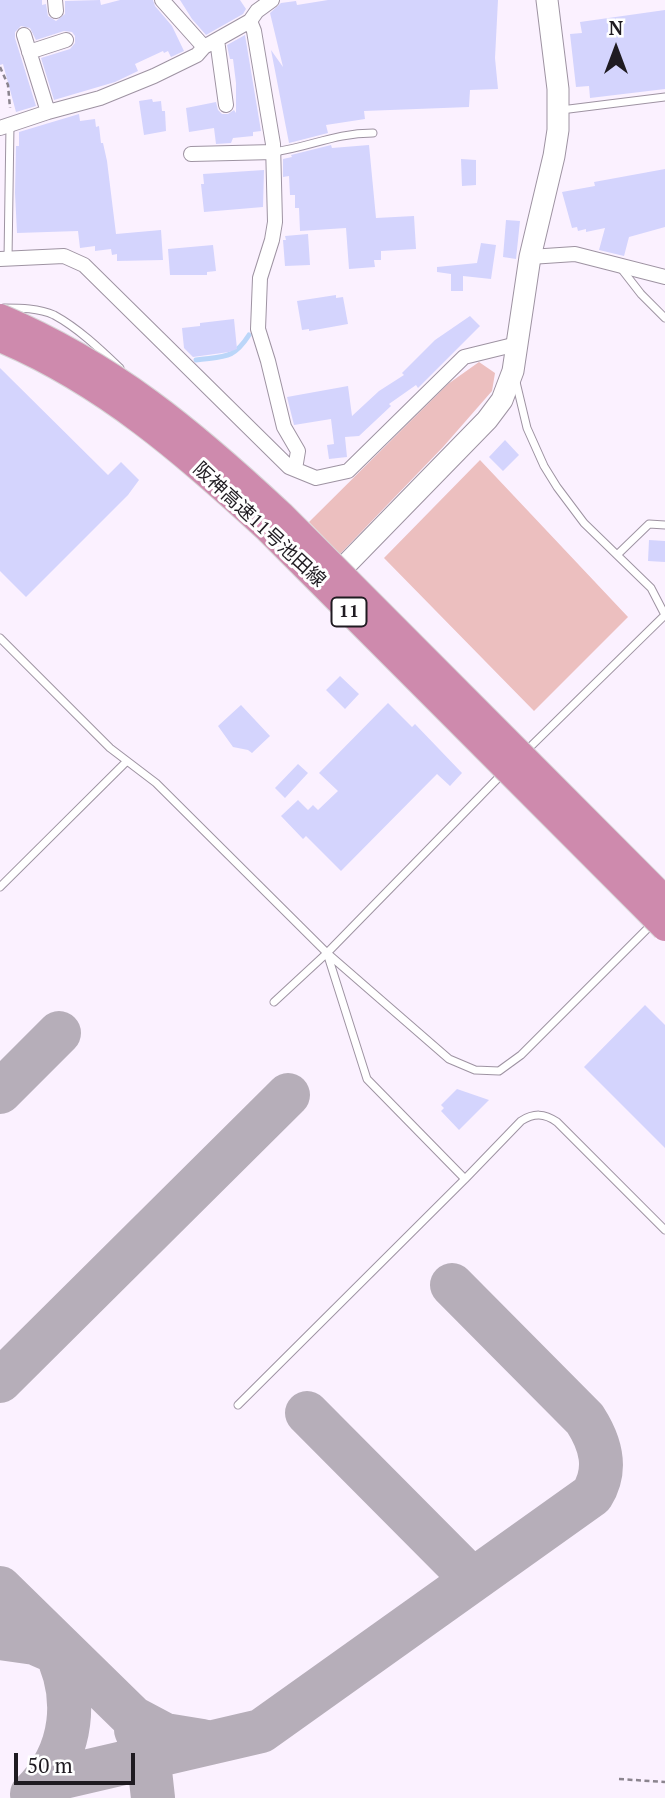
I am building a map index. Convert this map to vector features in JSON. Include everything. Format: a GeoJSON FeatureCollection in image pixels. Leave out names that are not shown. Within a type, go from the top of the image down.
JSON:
{"type":"FeatureCollection","features":[{"type":"Feature","properties":{"kind":"highway","name":"阪神高速11号池田線"},"geometry":{"type":"LineString","coordinates":[[0,317],[56,342],[128,385],[220,459],[281,514],[665,899]]}},
{"type":"Feature","properties":{"kind":"highway","name":"阪神高速11号池田線"},"geometry":{"type":"LineString","coordinates":[[0,339],[48,362],[115,402],[228,493],[665,928]]}},
{"type":"Feature","properties":{"kind":"street"},"geometry":{"type":"LineString","coordinates":[[162,0],[210,44],[226,105]]}},
{"type":"Feature","properties":{"kind":"street"},"geometry":{"type":"LineString","coordinates":[[5,126],[100,99],[135,85],[197,55],[210,44],[250,21],[257,11],[272,0]]}},
{"type":"Feature","properties":{"kind":"street"},"geometry":{"type":"LineString","coordinates":[[547,0],[557,79],[565,109],[530,257],[513,371],[502,400],[487,420],[327,575],[665,911]]}},
{"type":"Feature","properties":{"kind":"street"},"geometry":{"type":"LineString","coordinates":[[250,21],[254,31],[274,152],[275,222],[260,278],[258,329],[284,427],[298,451],[295,469]]}},
{"type":"Feature","properties":{"kind":"street"},"geometry":{"type":"LineString","coordinates":[[24,35],[48,112]]}},
{"type":"Feature","properties":{"kind":"street"},"geometry":{"type":"LineString","coordinates":[[29,52],[66,40]]}},
{"type":"Feature","properties":{"kind":"street"},"geometry":{"type":"LineString","coordinates":[[191,154],[274,152]]}},
{"type":"Feature","properties":{"kind":"street"},"geometry":{"type":"LineString","coordinates":[[530,257],[575,254],[665,277]]}},
{"type":"Feature","properties":{"kind":"street"},"geometry":{"type":"LineString","coordinates":[[4,259],[64,256],[84,265],[289,467],[316,478],[348,471],[464,357],[517,344]]}},
{"type":"Feature","properties":{"kind":"lane"},"geometry":{"type":"LineString","coordinates":[[565,109],[665,97]]}},
{"type":"Feature","properties":{"kind":"lane"},"geometry":{"type":"LineString","coordinates":[[4,259],[5,126]]}},
{"type":"Feature","properties":{"kind":"lane"},"geometry":{"type":"LineString","coordinates":[[274,152],[294,149],[337,135],[373,133]]}},
{"type":"Feature","properties":{"kind":"lane"},"geometry":{"type":"LineString","coordinates":[[618,264],[641,294],[665,318]]}},
{"type":"Feature","properties":{"kind":"lane"},"geometry":{"type":"LineString","coordinates":[[0,307],[28,308],[53,315],[97,346],[121,370]]}},
{"type":"Feature","properties":{"kind":"lane"},"geometry":{"type":"LineString","coordinates":[[274,1002],[327,953],[514,762],[665,615],[651,587],[584,523],[544,466],[522,415],[513,371]]}},
{"type":"Feature","properties":{"kind":"lane"},"geometry":{"type":"LineString","coordinates":[[131,380],[246,494]]}},
{"type":"Feature","properties":{"kind":"lane"},"geometry":{"type":"LineString","coordinates":[[617,555],[649,524],[665,526]]}},
{"type":"Feature","properties":{"kind":"lane"},"geometry":{"type":"LineString","coordinates":[[0,638],[110,748],[156,783],[327,953],[449,1059],[475,1070],[499,1071],[521,1055],[665,911]]}},
{"type":"Feature","properties":{"kind":"lane"},"geometry":{"type":"LineString","coordinates":[[0,887],[127,761]]}},
{"type":"Feature","properties":{"kind":"lane"},"geometry":{"type":"LineString","coordinates":[[327,953],[367,1079],[465,1179]]}},
{"type":"Feature","properties":{"kind":"lane"},"geometry":{"type":"LineString","coordinates":[[238,1405],[521,1121],[530,1116],[548,1116],[665,1230]]}},
{"type":"Feature","properties":{"kind":"path"},"geometry":{"type":"LineString","coordinates":[[0,67],[8,85],[5,126]]}},
{"type":"Feature","properties":{"kind":"path"},"geometry":{"type":"LineString","coordinates":[[619,1779],[665,1782]]}},
{"type":"Feature","properties":{"kind":"shaded area"},"geometry":{"type":"Polygon","coordinates":[[[479,362],[495,373],[492,391],[443,447],[340,554],[309,522],[448,384],[479,362]]]}},
{"type":"Feature","properties":{"kind":"shaded area"},"geometry":{"type":"Polygon","coordinates":[[[480,460],[628,617],[534,711],[384,558],[480,460]]]}},
{"type":"Feature","properties":{"kind":"building"},"geometry":{"type":"Polygon","coordinates":[[[0,0],[42,0],[42,5],[46,4],[48,16],[56,21],[65,14],[65,1],[100,0],[101,5],[120,0],[153,0],[172,26],[184,51],[171,57],[168,51],[163,51],[135,64],[138,71],[115,82],[54,100],[41,58],[70,49],[75,43],[75,36],[72,32],[64,31],[36,40],[30,28],[21,26],[15,32],[15,38],[36,106],[16,112],[3,64],[0,65],[0,0]]]}},
{"type":"Feature","properties":{"kind":"building"},"geometry":{"type":"Polygon","coordinates":[[[180,0],[240,0],[246,9],[243,14],[206,35],[180,0]]]}},
{"type":"Feature","properties":{"kind":"building"},"geometry":{"type":"Polygon","coordinates":[[[328,0],[498,0],[495,58],[498,89],[470,90],[469,107],[364,111],[365,119],[326,125],[328,133],[289,143],[271,50],[283,67],[270,13],[281,3],[296,1],[297,5],[328,0]]]}},
{"type":"Feature","properties":{"kind":"building"},"geometry":{"type":"Polygon","coordinates":[[[665,10],[665,89],[590,98],[589,86],[576,87],[570,34],[582,33],[580,22],[665,10]]]}},
{"type":"Feature","properties":{"kind":"building"},"geometry":{"type":"Polygon","coordinates":[[[245,35],[261,131],[253,132],[253,136],[233,138],[231,143],[216,144],[214,128],[189,132],[186,108],[216,102],[222,114],[234,110],[236,113],[233,59],[230,59],[227,45],[245,35]]]}},
{"type":"Feature","properties":{"kind":"building"},"geometry":{"type":"Polygon","coordinates":[[[152,99],[153,102],[161,101],[162,111],[165,111],[166,131],[144,135],[139,101],[152,99]]]}},
{"type":"Feature","properties":{"kind":"building"},"geometry":{"type":"Polygon","coordinates":[[[79,114],[80,121],[95,119],[96,127],[99,126],[107,161],[116,234],[161,230],[163,260],[117,261],[117,254],[112,255],[111,249],[95,251],[95,246],[80,248],[78,231],[17,233],[15,193],[19,132],[79,114]]]}},
{"type":"Feature","properties":{"kind":"building"},"geometry":{"type":"Polygon","coordinates":[[[331,145],[332,148],[369,145],[376,218],[414,216],[416,249],[381,251],[381,260],[374,260],[375,267],[349,269],[346,228],[300,231],[299,208],[295,208],[295,195],[290,195],[289,176],[283,177],[283,159],[331,145]]]}},
{"type":"Feature","properties":{"kind":"building"},"geometry":{"type":"Polygon","coordinates":[[[461,159],[476,160],[476,185],[462,186],[461,159]]]}},
{"type":"Feature","properties":{"kind":"building"},"geometry":{"type":"Polygon","coordinates":[[[665,169],[665,227],[629,237],[624,256],[599,250],[605,228],[586,232],[586,229],[578,231],[577,227],[572,228],[562,192],[595,186],[594,182],[665,169]]]}},
{"type":"Feature","properties":{"kind":"building"},"geometry":{"type":"Polygon","coordinates":[[[264,170],[263,207],[204,212],[201,184],[204,184],[203,174],[264,170]]]}},
{"type":"Feature","properties":{"kind":"building"},"geometry":{"type":"Polygon","coordinates":[[[506,220],[520,221],[516,259],[503,257],[506,220]]]}},
{"type":"Feature","properties":{"kind":"building"},"geometry":{"type":"Polygon","coordinates":[[[308,234],[310,265],[285,266],[285,236],[308,234]]]}},
{"type":"Feature","properties":{"kind":"building"},"geometry":{"type":"Polygon","coordinates":[[[481,243],[496,245],[491,279],[463,276],[463,291],[451,291],[451,274],[437,272],[437,267],[477,263],[481,243]]]}},
{"type":"Feature","properties":{"kind":"building"},"geometry":{"type":"Polygon","coordinates":[[[213,245],[216,271],[207,272],[207,275],[170,275],[168,249],[213,245]]]}},
{"type":"Feature","properties":{"kind":"building"},"geometry":{"type":"Polygon","coordinates":[[[336,295],[336,298],[343,297],[348,324],[302,330],[297,301],[336,295]]]}},
{"type":"Feature","properties":{"kind":"building"},"geometry":{"type":"Polygon","coordinates":[[[470,316],[480,326],[418,388],[416,385],[389,404],[391,406],[359,436],[345,437],[347,457],[329,459],[327,445],[334,444],[331,419],[294,425],[287,397],[348,386],[352,416],[379,391],[404,375],[402,373],[435,340],[470,316]]]}},
{"type":"Feature","properties":{"kind":"building"},"geometry":{"type":"Polygon","coordinates":[[[234,319],[237,349],[193,357],[184,348],[182,328],[234,319]]]}},
{"type":"Feature","properties":{"kind":"building"},"geometry":{"type":"Polygon","coordinates":[[[0,368],[108,475],[121,462],[139,480],[128,495],[26,597],[0,571],[0,368]]]}},
{"type":"Feature","properties":{"kind":"building"},"geometry":{"type":"Polygon","coordinates":[[[505,440],[519,455],[503,471],[489,457],[505,440]]]}},
{"type":"Feature","properties":{"kind":"building"},"geometry":{"type":"Polygon","coordinates":[[[649,540],[665,541],[665,562],[648,561],[649,540]]]}},
{"type":"Feature","properties":{"kind":"building"},"geometry":{"type":"Polygon","coordinates":[[[340,676],[359,694],[345,709],[326,690],[340,676]]]}},
{"type":"Feature","properties":{"kind":"building"},"geometry":{"type":"Polygon","coordinates":[[[388,703],[412,727],[415,724],[462,773],[450,786],[437,774],[341,871],[306,836],[303,839],[281,816],[298,800],[308,810],[313,805],[318,810],[338,791],[319,773],[388,703]]]}},
{"type":"Feature","properties":{"kind":"building"},"geometry":{"type":"Polygon","coordinates":[[[241,705],[270,736],[252,753],[233,747],[218,726],[241,705]]]}},
{"type":"Feature","properties":{"kind":"building"},"geometry":{"type":"Polygon","coordinates":[[[298,764],[308,773],[285,798],[275,788],[298,764]]]}},
{"type":"Feature","properties":{"kind":"building"},"geometry":{"type":"Polygon","coordinates":[[[645,1005],[665,1025],[665,1148],[584,1067],[645,1005]]]}},
{"type":"Feature","properties":{"kind":"building"},"geometry":{"type":"Polygon","coordinates":[[[457,1089],[489,1100],[459,1130],[441,1111],[444,1108],[441,1105],[457,1089]]]}},
{"type":"Feature","properties":{"kind":"waterway"},"geometry":{"type":"LineString","coordinates":[[196,360],[233,353],[249,335]]}},
{"type":"Feature","properties":{"kind":"taxiway"},"geometry":{"type":"LineString","coordinates":[[0,1092],[59,1033]]}},
{"type":"Feature","properties":{"kind":"taxiway"},"geometry":{"type":"LineString","coordinates":[[0,1381],[288,1095]]}},
{"type":"Feature","properties":{"kind":"taxiway"},"geometry":{"type":"LineString","coordinates":[[41,1785],[55,1779],[261,1731],[592,1495],[601,1466],[595,1438],[585,1419],[452,1285]]}},
{"type":"Feature","properties":{"kind":"taxiway"},"geometry":{"type":"LineString","coordinates":[[307,1413],[473,1580]]}},
{"type":"Feature","properties":{"kind":"taxiway"},"geometry":{"type":"LineString","coordinates":[[0,1588],[133,1718],[165,1735],[202,1741]]}},
{"type":"Feature","properties":{"kind":"taxiway"},"geometry":{"type":"LineString","coordinates":[[0,1638],[35,1643],[65,1656]]}},
{"type":"Feature","properties":{"kind":"taxiway"},"geometry":{"type":"LineString","coordinates":[[32,1794],[57,1760],[68,1723],[67,1683],[52,1644]]}},
{"type":"Feature","properties":{"kind":"taxiway"},"geometry":{"type":"LineString","coordinates":[[136,1730],[149,1762],[153,1798]]}}]}
